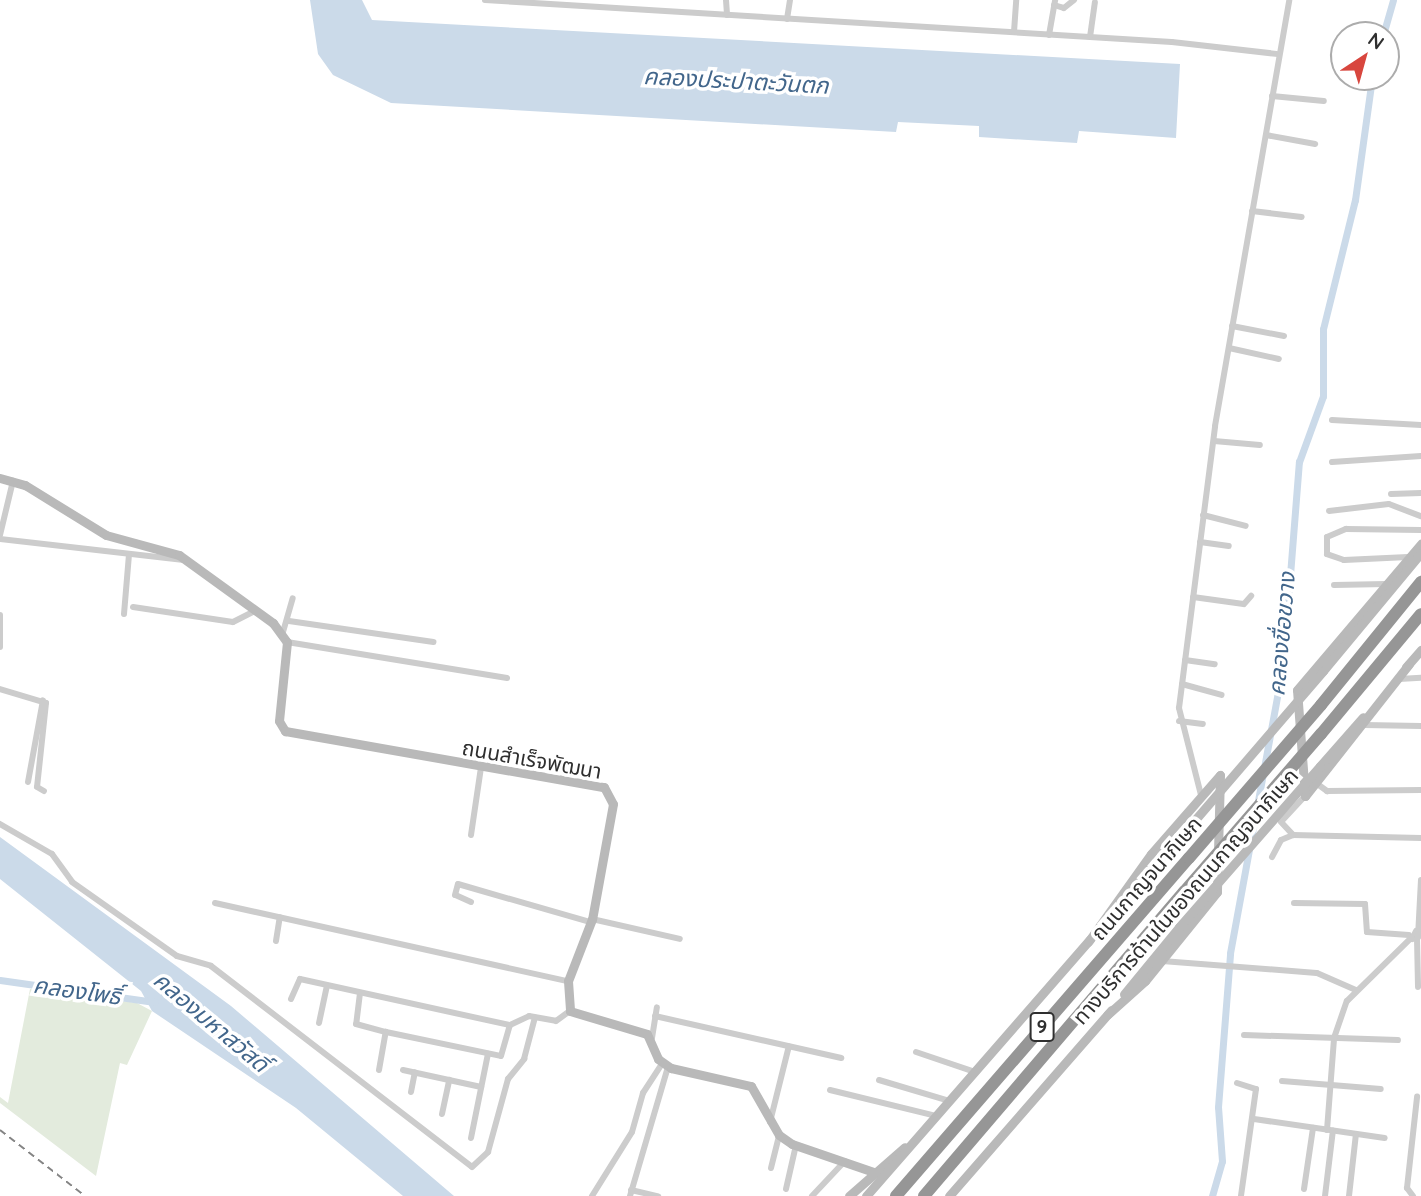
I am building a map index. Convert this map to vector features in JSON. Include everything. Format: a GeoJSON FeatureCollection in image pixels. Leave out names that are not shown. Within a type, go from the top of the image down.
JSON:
{"type":"FeatureCollection","features":[{"type":"Feature","properties":{"kind":"highway","name":"ถนนกาญจนาภิเษก"},"geometry":{"type":"LineString","coordinates":[[896,1196],[1321,705],[1421,582]]}},
{"type":"Feature","properties":{"kind":"highway","name":"ถนนกาญจนาภิเษก"},"geometry":{"type":"LineString","coordinates":[[924,1196],[1421,614]]}},
{"type":"Feature","properties":{"kind":"main road"},"geometry":{"type":"LineString","coordinates":[[0,478],[13,481],[106,536],[158,546],[186,561],[283,632],[288,642]]}},
{"type":"Feature","properties":{"kind":"main road"},"geometry":{"type":"LineString","coordinates":[[1305,796],[1297,690],[1421,544]]}},
{"type":"Feature","properties":{"kind":"main road"},"geometry":{"type":"LineString","coordinates":[[866,1196],[1194,821],[1421,554]]}},
{"type":"Feature","properties":{"kind":"main road","name":"ถนนสำเร็จพัฒนา"},"geometry":{"type":"LineString","coordinates":[[288,642],[279,721],[285,731],[611,793],[591,921],[568,981],[570,1011]]}},
{"type":"Feature","properties":{"kind":"main road","name":"ทางบริการด้านในของถนนกาญจนาภิเษก"},"geometry":{"type":"LineString","coordinates":[[950,1196],[1421,651]]}},
{"type":"Feature","properties":{"kind":"main road"},"geometry":{"type":"LineString","coordinates":[[1305,796],[1364,725],[1409,664]]}},
{"type":"Feature","properties":{"kind":"main road"},"geometry":{"type":"LineString","coordinates":[[1088,942],[1214,778],[1222,777],[1219,885],[1162,961],[1107,1015]]}},
{"type":"Feature","properties":{"kind":"main road"},"geometry":{"type":"LineString","coordinates":[[570,1011],[652,1038],[665,1065],[751,1086],[779,1135],[796,1146],[874,1172]]}},
{"type":"Feature","properties":{"kind":"main road"},"geometry":{"type":"LineString","coordinates":[[850,1195],[874,1172],[913,1143]]}},
{"type":"Feature","properties":{"kind":"street"},"geometry":{"type":"LineString","coordinates":[[485,0],[1090,37],[1278,54]]}},
{"type":"Feature","properties":{"kind":"street"},"geometry":{"type":"LineString","coordinates":[[726,0],[727,15]]}},
{"type":"Feature","properties":{"kind":"street"},"geometry":{"type":"LineString","coordinates":[[787,19],[790,0]]}},
{"type":"Feature","properties":{"kind":"street"},"geometry":{"type":"LineString","coordinates":[[1014,32],[1016,0]]}},
{"type":"Feature","properties":{"kind":"street"},"geometry":{"type":"LineString","coordinates":[[1049,35],[1055,3],[1064,8],[1074,0]]}},
{"type":"Feature","properties":{"kind":"street"},"geometry":{"type":"LineString","coordinates":[[1201,795],[1179,721],[1182,684],[1214,441],[1289,0]]}},
{"type":"Feature","properties":{"kind":"street"},"geometry":{"type":"LineString","coordinates":[[1090,37],[1095,2]]}},
{"type":"Feature","properties":{"kind":"street"},"geometry":{"type":"LineString","coordinates":[[1272,96],[1324,100]]}},
{"type":"Feature","properties":{"kind":"street"},"geometry":{"type":"LineString","coordinates":[[1266,135],[1315,144]]}},
{"type":"Feature","properties":{"kind":"street"},"geometry":{"type":"LineString","coordinates":[[1252,211],[1302,217]]}},
{"type":"Feature","properties":{"kind":"street"},"geometry":{"type":"LineString","coordinates":[[1233,326],[1284,336]]}},
{"type":"Feature","properties":{"kind":"street"},"geometry":{"type":"LineString","coordinates":[[1229,348],[1279,359]]}},
{"type":"Feature","properties":{"kind":"street"},"geometry":{"type":"LineString","coordinates":[[1332,420],[1421,425]]}},
{"type":"Feature","properties":{"kind":"street"},"geometry":{"type":"LineString","coordinates":[[1214,441],[1260,444]]}},
{"type":"Feature","properties":{"kind":"street"},"geometry":{"type":"LineString","coordinates":[[1332,463],[1421,456]]}},
{"type":"Feature","properties":{"kind":"street"},"geometry":{"type":"LineString","coordinates":[[13,481],[0,537],[186,561]]}},
{"type":"Feature","properties":{"kind":"street"},"geometry":{"type":"LineString","coordinates":[[1391,494],[1421,493]]}},
{"type":"Feature","properties":{"kind":"street"},"geometry":{"type":"LineString","coordinates":[[1329,511],[1389,504],[1421,516]]}},
{"type":"Feature","properties":{"kind":"street"},"geometry":{"type":"LineString","coordinates":[[1203,516],[1246,526]]}},
{"type":"Feature","properties":{"kind":"street"},"geometry":{"type":"LineString","coordinates":[[1408,557],[1344,560],[1327,554],[1327,537],[1346,529],[1421,530]]}},
{"type":"Feature","properties":{"kind":"street"},"geometry":{"type":"LineString","coordinates":[[1200,542],[1229,546]]}},
{"type":"Feature","properties":{"kind":"street"},"geometry":{"type":"LineString","coordinates":[[124,614],[129,554]]}},
{"type":"Feature","properties":{"kind":"street"},"geometry":{"type":"LineString","coordinates":[[1334,585],[1386,584]]}},
{"type":"Feature","properties":{"kind":"street"},"geometry":{"type":"LineString","coordinates":[[1193,597],[1244,604],[1251,596]]}},
{"type":"Feature","properties":{"kind":"street"},"geometry":{"type":"LineString","coordinates":[[283,632],[289,621],[293,598]]}},
{"type":"Feature","properties":{"kind":"street"},"geometry":{"type":"LineString","coordinates":[[133,607],[233,622],[255,611]]}},
{"type":"Feature","properties":{"kind":"street"},"geometry":{"type":"LineString","coordinates":[[0,615],[0,648]]}},
{"type":"Feature","properties":{"kind":"street"},"geometry":{"type":"LineString","coordinates":[[289,621],[433,642]]}},
{"type":"Feature","properties":{"kind":"street"},"geometry":{"type":"LineString","coordinates":[[288,642],[507,678]]}},
{"type":"Feature","properties":{"kind":"street"},"geometry":{"type":"LineString","coordinates":[[1185,660],[1215,663]]}},
{"type":"Feature","properties":{"kind":"street"},"geometry":{"type":"LineString","coordinates":[[1399,679],[1421,678]]}},
{"type":"Feature","properties":{"kind":"street"},"geometry":{"type":"LineString","coordinates":[[1182,684],[1222,695]]}},
{"type":"Feature","properties":{"kind":"street"},"geometry":{"type":"LineString","coordinates":[[0,689],[43,700],[48,710],[37,787],[44,792]]}},
{"type":"Feature","properties":{"kind":"street"},"geometry":{"type":"LineString","coordinates":[[28,782],[43,700]]}},
{"type":"Feature","properties":{"kind":"street"},"geometry":{"type":"LineString","coordinates":[[1179,721],[1203,724]]}},
{"type":"Feature","properties":{"kind":"street"},"geometry":{"type":"LineString","coordinates":[[1364,725],[1421,726]]}},
{"type":"Feature","properties":{"kind":"street"},"geometry":{"type":"LineString","coordinates":[[471,835],[481,767]]}},
{"type":"Feature","properties":{"kind":"street"},"geometry":{"type":"LineString","coordinates":[[1316,783],[1327,791],[1421,790]]}},
{"type":"Feature","properties":{"kind":"street"},"geometry":{"type":"LineString","coordinates":[[1293,835],[1281,822],[1305,796]]}},
{"type":"Feature","properties":{"kind":"street"},"geometry":{"type":"LineString","coordinates":[[0,824],[52,854],[72,882],[177,956],[211,966],[472,1167],[488,1152],[508,1079],[524,1059],[535,1017]]}},
{"type":"Feature","properties":{"kind":"street"},"geometry":{"type":"LineString","coordinates":[[1272,857],[1281,840],[1293,835],[1421,838]]}},
{"type":"Feature","properties":{"kind":"street"},"geometry":{"type":"LineString","coordinates":[[1418,987],[1413,936],[1421,880]]}},
{"type":"Feature","properties":{"kind":"street"},"geometry":{"type":"LineString","coordinates":[[471,902],[455,895],[458,884],[591,921],[680,939]]}},
{"type":"Feature","properties":{"kind":"street"},"geometry":{"type":"LineString","coordinates":[[1294,903],[1365,904],[1367,932],[1413,936]]}},
{"type":"Feature","properties":{"kind":"street"},"geometry":{"type":"LineString","coordinates":[[215,904],[280,916],[568,981]]}},
{"type":"Feature","properties":{"kind":"street"},"geometry":{"type":"LineString","coordinates":[[276,941],[280,916]]}},
{"type":"Feature","properties":{"kind":"street"},"geometry":{"type":"LineString","coordinates":[[1325,1196],[1334,1038],[1356,990],[1413,936]]}},
{"type":"Feature","properties":{"kind":"street"},"geometry":{"type":"LineString","coordinates":[[1162,961],[1241,971],[1324,974],[1356,990]]}},
{"type":"Feature","properties":{"kind":"street"},"geometry":{"type":"LineString","coordinates":[[291,999],[296,979],[510,1025],[535,1017],[556,1021],[570,1011]]}},
{"type":"Feature","properties":{"kind":"street"},"geometry":{"type":"LineString","coordinates":[[319,1023],[327,986]]}},
{"type":"Feature","properties":{"kind":"street"},"geometry":{"type":"LineString","coordinates":[[360,993],[356,1024],[488,1054],[503,1055],[510,1025]]}},
{"type":"Feature","properties":{"kind":"street"},"geometry":{"type":"LineString","coordinates":[[652,1038],[657,1007]]}},
{"type":"Feature","properties":{"kind":"street"},"geometry":{"type":"LineString","coordinates":[[655,1016],[841,1058]]}},
{"type":"Feature","properties":{"kind":"street"},"geometry":{"type":"LineString","coordinates":[[379,1070],[386,1032]]}},
{"type":"Feature","properties":{"kind":"street"},"geometry":{"type":"LineString","coordinates":[[1244,1035],[1398,1041]]}},
{"type":"Feature","properties":{"kind":"street"},"geometry":{"type":"LineString","coordinates":[[770,1122],[789,1046]]}},
{"type":"Feature","properties":{"kind":"street"},"geometry":{"type":"LineString","coordinates":[[916,1052],[975,1072]]}},
{"type":"Feature","properties":{"kind":"street"},"geometry":{"type":"LineString","coordinates":[[471,1138],[488,1054]]}},
{"type":"Feature","properties":{"kind":"street"},"geometry":{"type":"LineString","coordinates":[[658,1196],[631,1193],[665,1065]]}},
{"type":"Feature","properties":{"kind":"street"},"geometry":{"type":"LineString","coordinates":[[592,1196],[632,1132],[643,1093],[665,1065]]}},
{"type":"Feature","properties":{"kind":"street"},"geometry":{"type":"LineString","coordinates":[[403,1070],[481,1087]]}},
{"type":"Feature","properties":{"kind":"street"},"geometry":{"type":"LineString","coordinates":[[411,1092],[415,1072]]}},
{"type":"Feature","properties":{"kind":"street"},"geometry":{"type":"LineString","coordinates":[[442,1114],[449,1080]]}},
{"type":"Feature","properties":{"kind":"street"},"geometry":{"type":"LineString","coordinates":[[879,1080],[950,1101]]}},
{"type":"Feature","properties":{"kind":"street"},"geometry":{"type":"LineString","coordinates":[[1282,1081],[1381,1089]]}},
{"type":"Feature","properties":{"kind":"street"},"geometry":{"type":"LineString","coordinates":[[1237,1083],[1255,1087],[1254,1119],[1241,1196]]}},
{"type":"Feature","properties":{"kind":"street"},"geometry":{"type":"LineString","coordinates":[[830,1090],[937,1116]]}},
{"type":"Feature","properties":{"kind":"street"},"geometry":{"type":"LineString","coordinates":[[1413,1196],[1407,1188],[1417,1097]]}},
{"type":"Feature","properties":{"kind":"street"},"geometry":{"type":"LineString","coordinates":[[1254,1119],[1385,1138]]}},
{"type":"Feature","properties":{"kind":"street"},"geometry":{"type":"LineString","coordinates":[[1304,1189],[1313,1128]]}},
{"type":"Feature","properties":{"kind":"street"},"geometry":{"type":"LineString","coordinates":[[1349,1196],[1356,1134]]}},
{"type":"Feature","properties":{"kind":"street"},"geometry":{"type":"LineString","coordinates":[[771,1168],[779,1135]]}},
{"type":"Feature","properties":{"kind":"street"},"geometry":{"type":"LineString","coordinates":[[786,1189],[796,1146]]}},
{"type":"Feature","properties":{"kind":"street"},"geometry":{"type":"LineString","coordinates":[[812,1196],[845,1161]]}},
{"type":"Feature","properties":{"kind":"shaded area"},"geometry":{"type":"Polygon","coordinates":[[[30,989],[137,1003],[152,1011],[127,1065],[120,1063],[96,1176],[0,1103],[0,1097],[8,1103],[30,989]]]}},
{"type":"Feature","properties":{"kind":"water","name":"คลองประปาตะวันตก"},"geometry":{"type":"Polygon","coordinates":[[[310,0],[362,0],[372,20],[1180,64],[1176,138],[1079,131],[1077,143],[979,137],[979,126],[898,122],[896,132],[391,103],[333,75],[318,54],[310,0]]]}},
{"type":"Feature","properties":{"kind":"water","name":"คลองมหาสวัสดิ์"},"geometry":{"type":"Polygon","coordinates":[[[0,837],[231,1006],[454,1196],[403,1196],[296,1108],[152,1011],[141,991],[0,879],[0,837]]]}},
{"type":"Feature","properties":{"kind":"waterway","name":"คลองขื่อขวาง"},"geometry":{"type":"LineString","coordinates":[[1387,21],[1393,0]]}},
{"type":"Feature","properties":{"kind":"waterway","name":"คลองขื่อขวาง"},"geometry":{"type":"LineString","coordinates":[[1212,1196],[1222,1161],[1218,1107],[1230,953],[1283,664],[1299,462],[1323,396],[1323,329],[1355,200],[1370,91]]}},
{"type":"Feature","properties":{"kind":"waterway","name":"คลองโพธิ์"},"geometry":{"type":"LineString","coordinates":[[0,980],[154,1002]]}},
{"type":"Feature","properties":{"kind":"railway"},"geometry":{"type":"LineString","coordinates":[[0,1130],[85,1196]]}}]}
